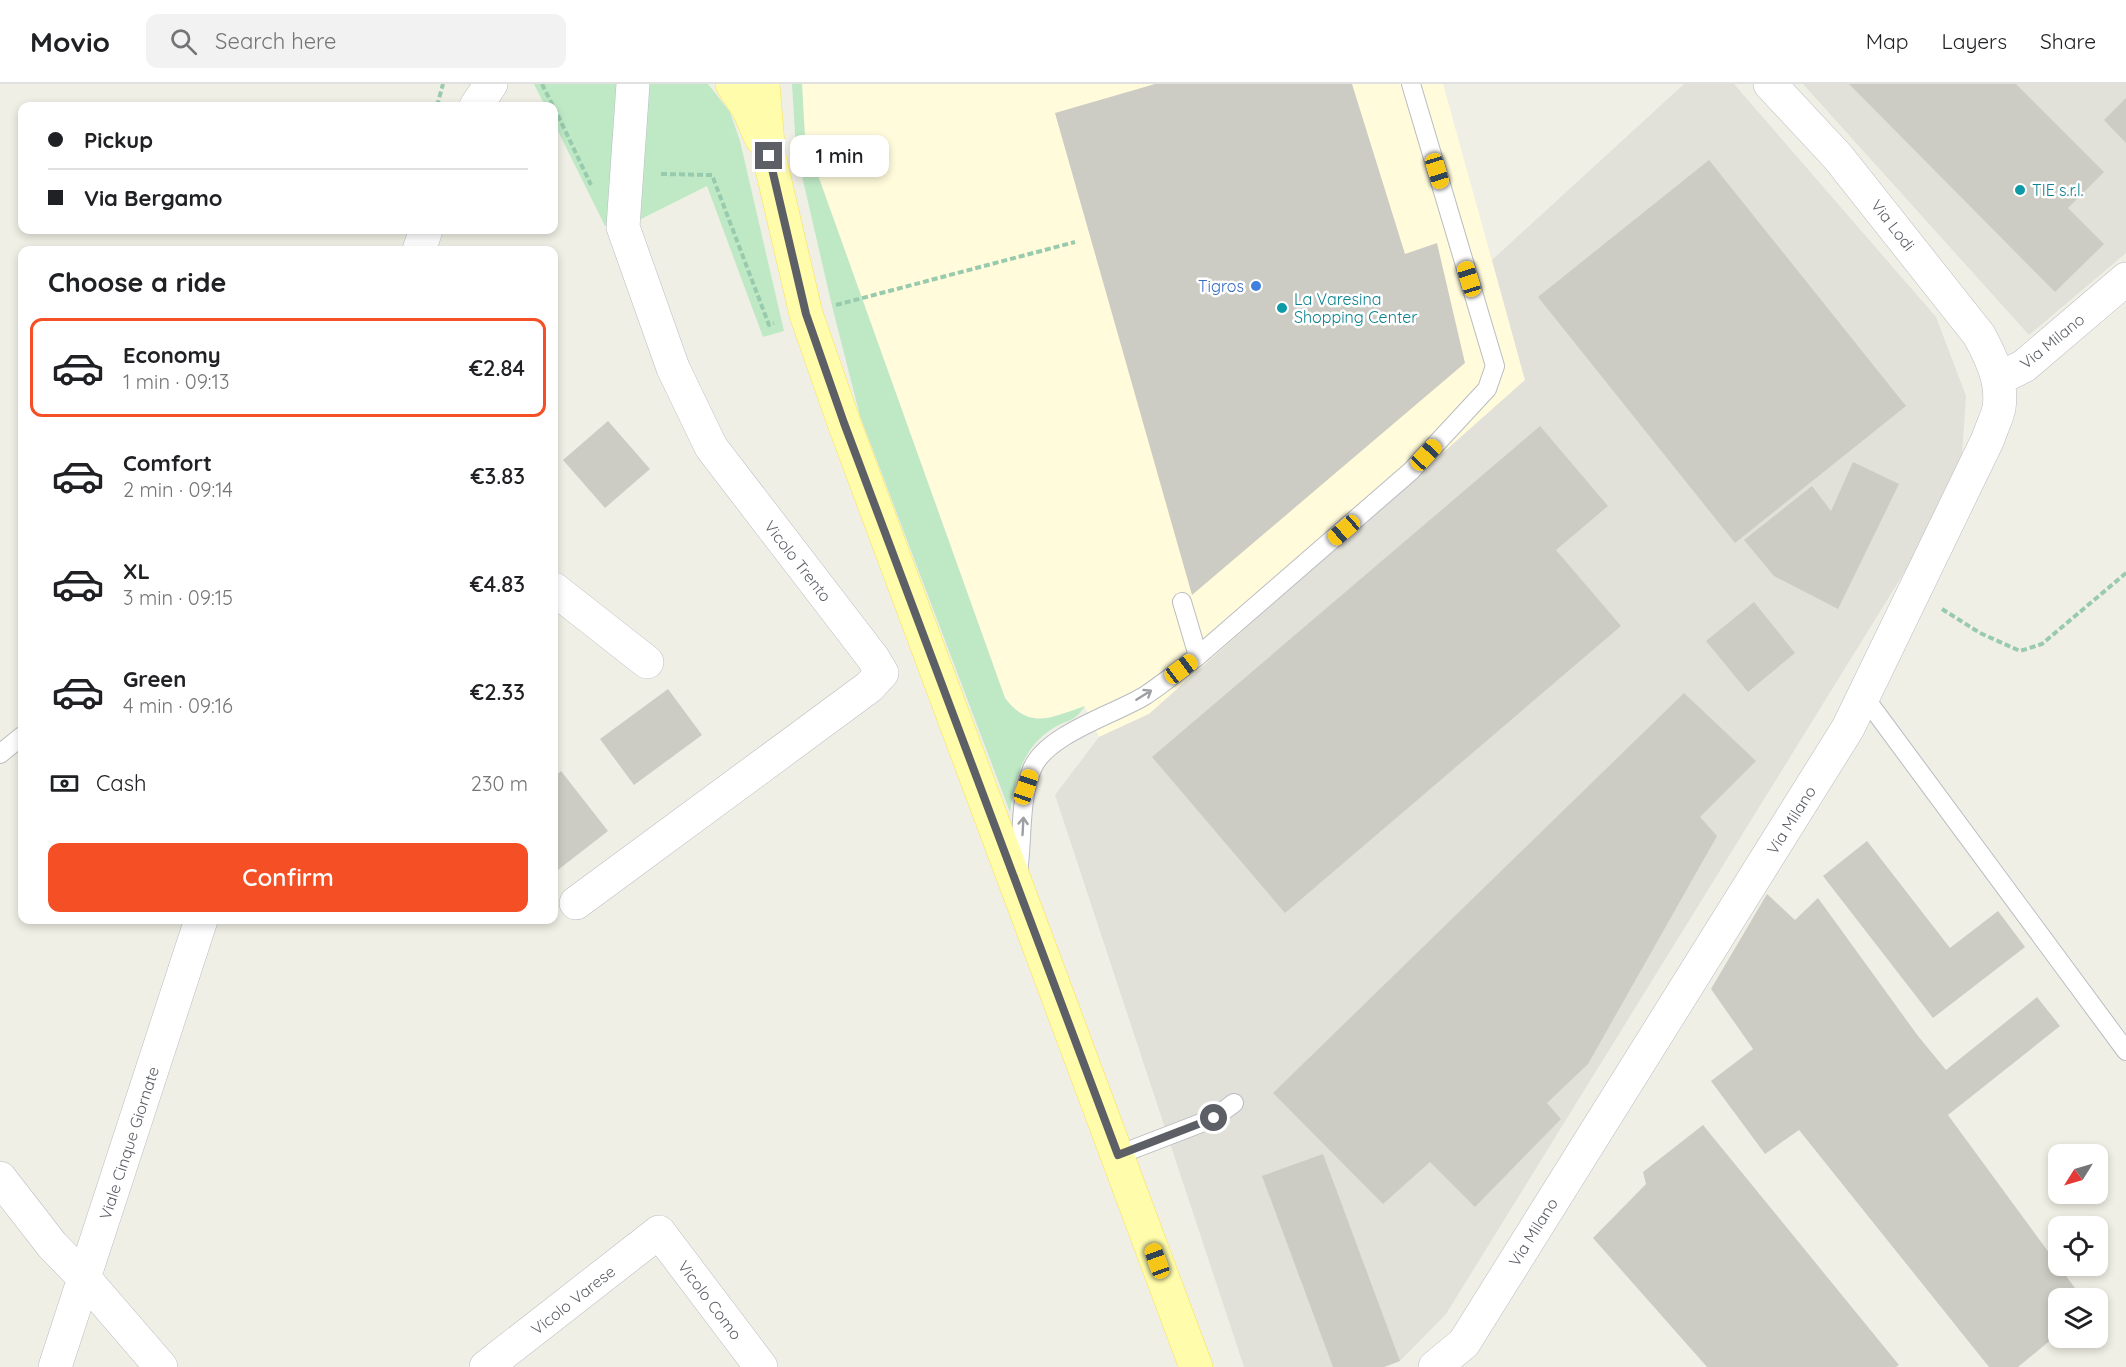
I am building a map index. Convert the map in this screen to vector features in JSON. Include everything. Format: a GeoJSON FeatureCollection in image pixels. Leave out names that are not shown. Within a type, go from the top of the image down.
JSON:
{"type":"FeatureCollection","features":[{"type":"Feature","properties":{"kind":"main road"},"geometry":{"type":"LineString","coordinates":[[732,84],[748,108],[769,156]]}},
{"type":"Feature","properties":{"kind":"main road"},"geometry":{"type":"LineString","coordinates":[[764,84],[769,156],[806,314],[844,423],[1196,1367]]}},
{"type":"Feature","properties":{"kind":"street"},"geometry":{"type":"LineString","coordinates":[[464,102],[471,84]]}},
{"type":"Feature","properties":{"kind":"street"},"geometry":{"type":"LineString","coordinates":[[479,102],[491,84]]}},
{"type":"Feature","properties":{"kind":"street","name":"Vicolo Trento"},"geometry":{"type":"LineString","coordinates":[[576,903],[869,687],[882,673],[873,658],[711,447],[673,368],[623,227],[633,84]]}},
{"type":"Feature","properties":{"kind":"street","name":"Via Lodi"},"geometry":{"type":"LineString","coordinates":[[1770,84],[1838,157],[1979,335],[1991,357],[1998,379]]}},
{"type":"Feature","properties":{"kind":"street","name":"Via Milano"},"geometry":{"type":"LineString","coordinates":[[1435,1367],[1464,1343],[1848,728],[1988,439],[1999,406],[1998,379],[2024,366],[2126,279]]}},
{"type":"Feature","properties":{"kind":"street"},"geometry":{"type":"LineString","coordinates":[[558,592],[647,662]]}},
{"type":"Feature","properties":{"kind":"street","name":"Viale Cinque Giornate"},"geometry":{"type":"LineString","coordinates":[[56,1367],[200,924]]}},
{"type":"Feature","properties":{"kind":"street"},"geometry":{"type":"LineString","coordinates":[[0,1178],[52,1245],[85,1279],[161,1367]]}},
{"type":"Feature","properties":{"kind":"street","name":"Vicolo Varese"},"geometry":{"type":"LineString","coordinates":[[486,1367],[659,1232]]}},
{"type":"Feature","properties":{"kind":"street","name":"Vicolo Como"},"geometry":{"type":"LineString","coordinates":[[659,1232],[761,1367]]}},
{"type":"Feature","properties":{"kind":"lane"},"geometry":{"type":"LineString","coordinates":[[1017,884],[1026,787],[1033,765],[1046,750],[1063,737],[1146,695],[1198,656],[1411,471],[1486,389],[1495,366],[1411,84]]}},
{"type":"Feature","properties":{"kind":"lane"},"geometry":{"type":"LineString","coordinates":[[1182,602],[1198,656]]}},
{"type":"Feature","properties":{"kind":"lane"},"geometry":{"type":"LineString","coordinates":[[1863,695],[2126,1051]]}},
{"type":"Feature","properties":{"kind":"lane"},"geometry":{"type":"LineString","coordinates":[[0,754],[18,739]]}},
{"type":"Feature","properties":{"kind":"lane"},"geometry":{"type":"LineString","coordinates":[[1118,1155],[1214,1118],[1234,1103]]}},
{"type":"Feature","properties":{"kind":"path"},"geometry":{"type":"LineString","coordinates":[[438,102],[444,84]]}},
{"type":"Feature","properties":{"kind":"path"},"geometry":{"type":"LineString","coordinates":[[542,84],[551,102]]}},
{"type":"Feature","properties":{"kind":"path"},"geometry":{"type":"LineString","coordinates":[[558,117],[585,172]]}},
{"type":"Feature","properties":{"kind":"path"},"geometry":{"type":"LineString","coordinates":[[1914,591],[1980,633],[2020,651],[2042,644],[2126,573]]}},
{"type":"Feature","properties":{"kind":"shaded area"},"geometry":{"type":"Polygon","coordinates":[[[802,84],[1443,84],[1525,380],[1149,714],[1099,737],[1085,707],[1044,719],[1029,718],[1015,711],[1005,698],[805,139],[802,84]]]}},
{"type":"Feature","properties":{"kind":"shaded area"},"geometry":{"type":"Polygon","coordinates":[[[1684,84],[1734,84],[1936,317],[1966,396],[1960,482],[1446,1314],[1400,1361],[1384,1367],[1244,1367],[1055,795],[1099,737],[1149,714],[1525,380],[1492,260],[1684,84]]]}},
{"type":"Feature","properties":{"kind":"shaded area"},"geometry":{"type":"Polygon","coordinates":[[[1803,84],[2126,84],[2126,253],[2029,335],[1803,84]]]}},
{"type":"Feature","properties":{"kind":"green space"},"geometry":{"type":"Polygon","coordinates":[[[534,84],[616,84],[612,226],[605,226],[558,131],[558,102],[543,102],[534,84]]]}},
{"type":"Feature","properties":{"kind":"green space"},"geometry":{"type":"Polygon","coordinates":[[[650,84],[708,84],[730,112],[740,141],[784,331],[763,337],[707,186],[637,221],[650,84]]]}},
{"type":"Feature","properties":{"kind":"green space"},"geometry":{"type":"Polygon","coordinates":[[[792,84],[802,84],[805,139],[1005,698],[1023,715],[1033,718],[1052,717],[1085,706],[1074,718],[1044,735],[1028,753],[1018,775],[1010,812],[860,416],[796,150],[792,84]]]}},
{"type":"Feature","properties":{"kind":"building","name":"La Varesina Shopping Center"},"geometry":{"type":"Polygon","coordinates":[[[1155,84],[1352,84],[1405,254],[1437,243],[1465,363],[1192,595],[1055,113],[1155,84]]]}},
{"type":"Feature","properties":{"kind":"building","name":"TIE s.r.l."},"geometry":{"type":"Polygon","coordinates":[[[1849,84],[2016,84],[2104,172],[2068,208],[2104,244],[2055,292],[1849,84]]]}},
{"type":"Feature","properties":{"kind":"building"},"geometry":{"type":"Polygon","coordinates":[[[2126,98],[2126,143],[2104,120],[2126,98]]]}},
{"type":"Feature","properties":{"kind":"building"},"geometry":{"type":"Polygon","coordinates":[[[1709,160],[1906,406],[1735,543],[1538,297],[1709,160]]]}},
{"type":"Feature","properties":{"kind":"building"},"geometry":{"type":"Polygon","coordinates":[[[608,421],[650,469],[605,508],[563,460],[608,421]]]}},
{"type":"Feature","properties":{"kind":"building"},"geometry":{"type":"Polygon","coordinates":[[[1540,426],[1608,506],[1556,550],[1621,626],[1285,913],[1152,757],[1540,426]]]}},
{"type":"Feature","properties":{"kind":"building"},"geometry":{"type":"Polygon","coordinates":[[[1853,462],[1899,484],[1838,609],[1774,576],[1744,540],[1812,486],[1831,511],[1853,462]]]}},
{"type":"Feature","properties":{"kind":"building"},"geometry":{"type":"Polygon","coordinates":[[[1754,602],[1795,653],[1748,692],[1706,641],[1754,602]]]}},
{"type":"Feature","properties":{"kind":"building"},"geometry":{"type":"Polygon","coordinates":[[[668,689],[702,735],[634,785],[600,739],[668,689]]]}},
{"type":"Feature","properties":{"kind":"building"},"geometry":{"type":"Polygon","coordinates":[[[1684,693],[1756,761],[1700,817],[1717,836],[1588,1064],[1547,1103],[1561,1119],[1475,1207],[1430,1162],[1383,1204],[1273,1093],[1684,693]]]}},
{"type":"Feature","properties":{"kind":"building"},"geometry":{"type":"Polygon","coordinates":[[[561,771],[608,831],[558,870],[558,774],[561,771]]]}},
{"type":"Feature","properties":{"kind":"building"},"geometry":{"type":"Polygon","coordinates":[[[1867,841],[1950,948],[1998,911],[2025,947],[1933,1018],[1823,876],[1867,841]]]}},
{"type":"Feature","properties":{"kind":"building"},"geometry":{"type":"Polygon","coordinates":[[[1767,894],[1795,920],[1818,898],[1918,1036],[1946,1070],[2037,997],[2060,1026],[1948,1115],[2048,1251],[2048,1276],[2066,1276],[2075,1288],[2048,1288],[2048,1342],[2018,1367],[1989,1367],[1799,1130],[1765,1154],[1711,1081],[1753,1049],[1711,989],[1767,894]]]}},
{"type":"Feature","properties":{"kind":"building"},"geometry":{"type":"Polygon","coordinates":[[[1703,1125],[1899,1365],[1896,1367],[1707,1367],[1593,1238],[1646,1184],[1643,1172],[1703,1125]]]}},
{"type":"Feature","properties":{"kind":"building"},"geometry":{"type":"Polygon","coordinates":[[[1323,1154],[1400,1361],[1384,1367],[1333,1367],[1262,1176],[1323,1154]]]}},
{"type":"Feature","properties":{"kind":"place","name":"TIE s.r.l."},"geometry":{"type":"Point","coordinates":[2020,190]}},
{"type":"Feature","properties":{"kind":"place","name":"Tigros"},"geometry":{"type":"Point","coordinates":[1256,286]}},
{"type":"Feature","properties":{"kind":"place","name":"La Varesina Shopping Center"},"geometry":{"type":"Point","coordinates":[1282,308]}},
{"type":"Feature","properties":{"kind":"route"},"geometry":{"type":"LineString","coordinates":[[769,156],[806,314],[844,423],[1118,1155],[1214,1118]]}}]}
